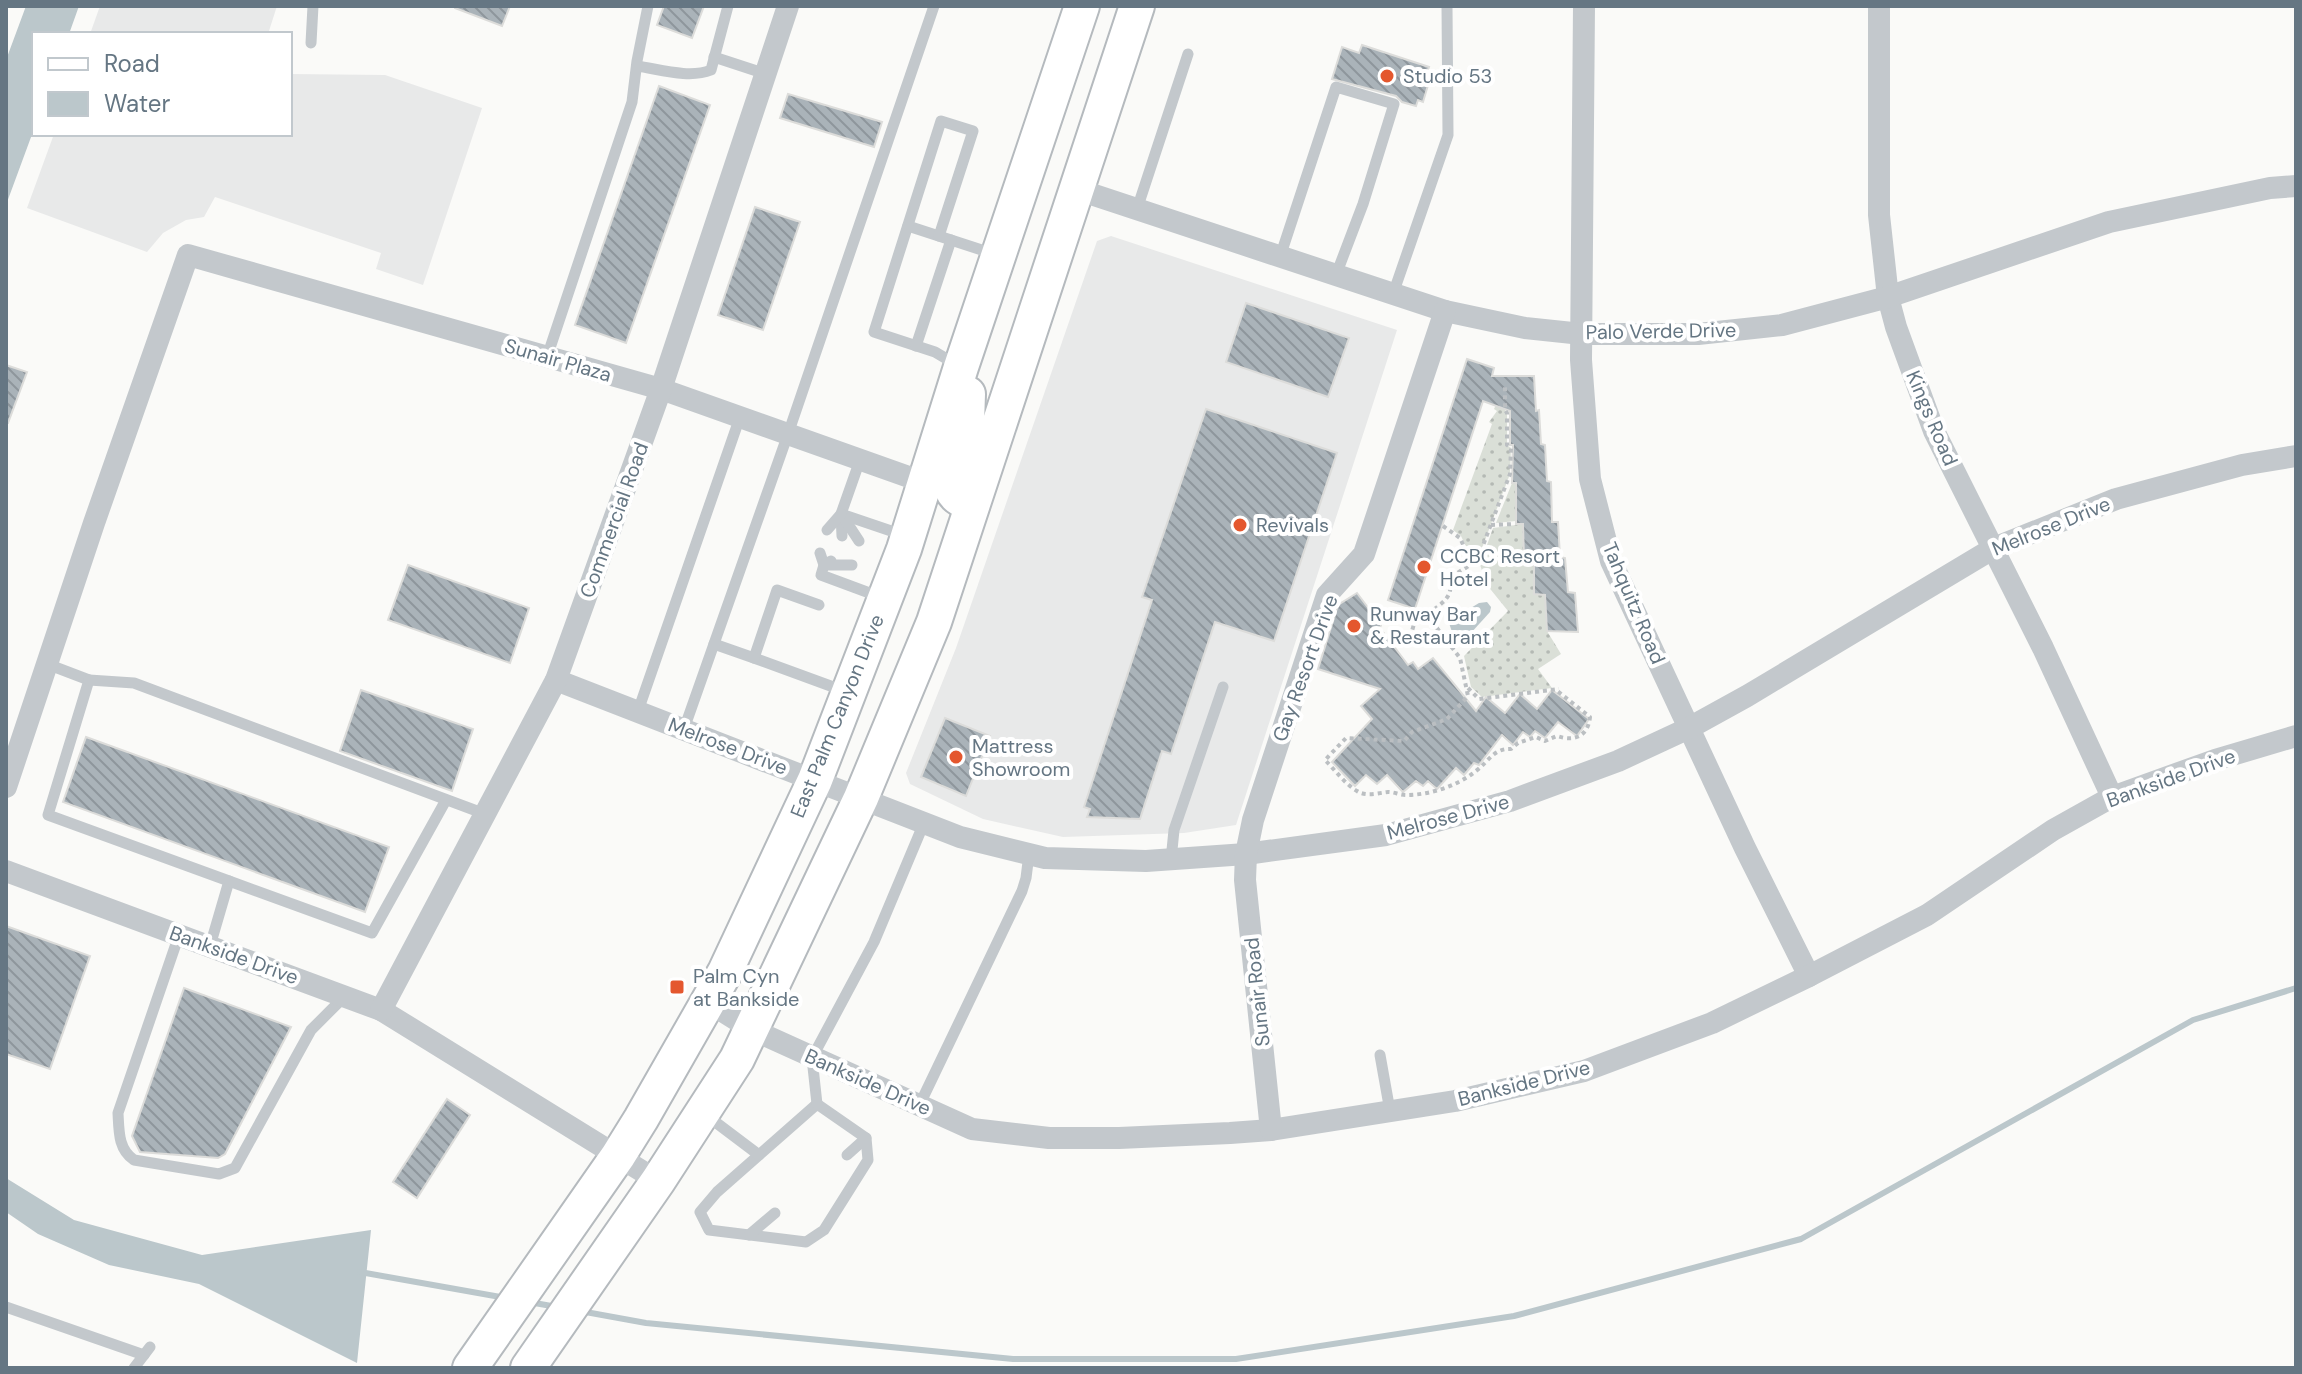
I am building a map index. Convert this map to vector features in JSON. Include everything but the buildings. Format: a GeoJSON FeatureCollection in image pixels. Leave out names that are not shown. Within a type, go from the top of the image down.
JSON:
{"type":"FeatureCollection","features":[{"type":"Feature","properties":{"kind":"main road","name":"East Palm Canyon Drive"},"geometry":{"type":"LineString","coordinates":[[470,1368],[618,1156],[725,972],[815,780],[907,537],[1082,6]]}},
{"type":"Feature","properties":{"kind":"main road"},"geometry":{"type":"LineString","coordinates":[[528,1368],[658,1181],[737,1059],[861,798],[934,622],[1137,6]]}},
{"type":"Feature","properties":{"kind":"main road"},"geometry":{"type":"LineString","coordinates":[[961,367],[968,383],[967,423],[950,480],[955,497],[972,505]]}},
{"type":"Feature","properties":{"kind":"street","name":"Commercial Road"},"geometry":{"type":"LineString","coordinates":[[381,1010],[556,680],[661,389],[788,6]]}},
{"type":"Feature","properties":{"kind":"street","name":"Tahquitz Road"},"geometry":{"type":"LineString","coordinates":[[1584,6],[1582,334],[1583,404],[1590,479],[1611,561],[1809,976]]}},
{"type":"Feature","properties":{"kind":"street","name":"Kings Road"},"geometry":{"type":"LineString","coordinates":[[1879,6],[1879,215],[1888,297],[1896,327],[1934,431],[2043,648],[2112,797]]}},
{"type":"Feature","properties":{"kind":"street","name":"Palo Verde Drive"},"geometry":{"type":"LineString","coordinates":[[1076,189],[1445,311],[1525,328],[1582,334],[1698,334],[1782,325],[1888,297],[2109,222],[2270,188],[2296,186]]}},
{"type":"Feature","properties":{"kind":"street","name":"Sunair Plaza"},"geometry":{"type":"LineString","coordinates":[[47,664],[188,255],[661,389],[923,482]]}},
{"type":"Feature","properties":{"kind":"street","name":"Gay Resort Drive"},"geometry":{"type":"LineString","coordinates":[[1246,854],[1253,820],[1327,595],[1364,554],[1445,311]]}},
{"type":"Feature","properties":{"kind":"street","name":"Melrose Drive"},"geometry":{"type":"LineString","coordinates":[[556,680],[960,837],[1045,858],[1171,860],[1246,854],[1386,835],[1510,801],[1618,761],[1689,728],[1747,696],[1994,548],[2116,499],[2242,465],[2296,456]]}},
{"type":"Feature","properties":{"kind":"street"},"geometry":{"type":"LineString","coordinates":[[6,787],[47,664]]}},
{"type":"Feature","properties":{"kind":"street","name":"Bankside Drive"},"geometry":{"type":"LineString","coordinates":[[708,1002],[751,1029],[972,1129],[1049,1138],[1119,1138],[1271,1130],[1455,1101],[1584,1071],[1712,1023],[1927,915],[2053,830],[2112,797],[2215,760],[2296,736]]}},
{"type":"Feature","properties":{"kind":"street","name":"Sunair Road"},"geometry":{"type":"LineString","coordinates":[[1246,854],[1245,880],[1271,1130]]}},
{"type":"Feature","properties":{"kind":"street","name":"Bankside Drive"},"geometry":{"type":"LineString","coordinates":[[6,871],[381,1010],[658,1181]]}},
{"type":"Feature","properties":{"kind":"lane"},"geometry":{"type":"LineString","coordinates":[[311,43],[313,6]]}},
{"type":"Feature","properties":{"kind":"lane"},"geometry":{"type":"LineString","coordinates":[[547,357],[632,102],[648,6]]}},
{"type":"Feature","properties":{"kind":"lane"},"geometry":{"type":"LineString","coordinates":[[637,66],[703,73],[711,70],[728,6]]}},
{"type":"Feature","properties":{"kind":"lane"},"geometry":{"type":"LineString","coordinates":[[684,729],[934,6]]}},
{"type":"Feature","properties":{"kind":"lane"},"geometry":{"type":"LineString","coordinates":[[1393,294],[1448,135],[1447,6]]}},
{"type":"Feature","properties":{"kind":"lane"},"geometry":{"type":"LineString","coordinates":[[1137,209],[1188,54]]}},
{"type":"Feature","properties":{"kind":"lane"},"geometry":{"type":"LineString","coordinates":[[714,57],[766,74]]}},
{"type":"Feature","properties":{"kind":"lane"},"geometry":{"type":"LineString","coordinates":[[1280,257],[1336,87],[1394,104],[1363,204],[1336,275]]}},
{"type":"Feature","properties":{"kind":"lane"},"geometry":{"type":"LineString","coordinates":[[939,236],[973,131],[941,121],[874,332],[935,352],[961,367]]}},
{"type":"Feature","properties":{"kind":"lane"},"geometry":{"type":"LineString","coordinates":[[908,226],[998,255]]}},
{"type":"Feature","properties":{"kind":"lane"},"geometry":{"type":"LineString","coordinates":[[916,346],[951,240]]}},
{"type":"Feature","properties":{"kind":"lane"},"geometry":{"type":"LineString","coordinates":[[638,711],[740,417]]}},
{"type":"Feature","properties":{"kind":"lane"},"geometry":{"type":"LineString","coordinates":[[827,530],[841,514],[860,460]]}},
{"type":"Feature","properties":{"kind":"lane"},"geometry":{"type":"LineString","coordinates":[[841,514],[842,536]]}},
{"type":"Feature","properties":{"kind":"lane"},"geometry":{"type":"LineString","coordinates":[[841,514],[907,537]]}},
{"type":"Feature","properties":{"kind":"lane"},"geometry":{"type":"LineString","coordinates":[[841,514],[859,541]]}},
{"type":"Feature","properties":{"kind":"lane"},"geometry":{"type":"LineString","coordinates":[[820,553],[830,562],[852,565]]}},
{"type":"Feature","properties":{"kind":"lane"},"geometry":{"type":"LineString","coordinates":[[830,562],[821,575],[885,598]]}},
{"type":"Feature","properties":{"kind":"lane"},"geometry":{"type":"LineString","coordinates":[[754,658],[777,590],[819,605]]}},
{"type":"Feature","properties":{"kind":"lane"},"geometry":{"type":"LineString","coordinates":[[714,644],[848,692]]}},
{"type":"Feature","properties":{"kind":"lane"},"geometry":{"type":"LineString","coordinates":[[47,664],[89,680],[134,683],[485,814]]}},
{"type":"Feature","properties":{"kind":"lane"},"geometry":{"type":"LineString","coordinates":[[89,680],[48,815],[372,933],[446,800]]}},
{"type":"Feature","properties":{"kind":"lane"},"geometry":{"type":"LineString","coordinates":[[1171,860],[1174,830],[1223,687]]}},
{"type":"Feature","properties":{"kind":"lane"},"geometry":{"type":"LineString","coordinates":[[866,1138],[817,1104],[812,1058],[874,942],[924,823]]}},
{"type":"Feature","properties":{"kind":"lane"},"geometry":{"type":"LineString","coordinates":[[919,1106],[1022,891],[1029,854]]}},
{"type":"Feature","properties":{"kind":"lane"},"geometry":{"type":"LineString","coordinates":[[210,946],[229,881]]}},
{"type":"Feature","properties":{"kind":"lane"},"geometry":{"type":"LineString","coordinates":[[179,935],[118,1113],[125,1154],[134,1160],[219,1174],[235,1168],[311,1030],[345,996]]}},
{"type":"Feature","properties":{"kind":"lane"},"geometry":{"type":"LineString","coordinates":[[1380,1055],[1390,1111]]}},
{"type":"Feature","properties":{"kind":"lane"},"geometry":{"type":"LineString","coordinates":[[817,1104],[717,1192],[700,1212],[709,1230],[806,1242],[824,1230],[868,1160],[866,1138]]}},
{"type":"Feature","properties":{"kind":"lane"},"geometry":{"type":"LineString","coordinates":[[703,1112],[759,1155]]}},
{"type":"Feature","properties":{"kind":"lane"},"geometry":{"type":"LineString","coordinates":[[847,1155],[866,1138]]}},
{"type":"Feature","properties":{"kind":"lane"},"geometry":{"type":"LineString","coordinates":[[749,1235],[775,1213]]}},
{"type":"Feature","properties":{"kind":"lane"},"geometry":{"type":"LineString","coordinates":[[6,1307],[144,1355]]}},
{"type":"Feature","properties":{"kind":"lane"},"geometry":{"type":"LineString","coordinates":[[134,1368],[150,1347],[147,1368]]}},
{"type":"Feature","properties":{"kind":"path"},"geometry":{"type":"LineString","coordinates":[[1427,615],[1450,595],[1449,578],[1472,564],[1482,548],[1510,474],[1511,448],[1507,445],[1505,385]]}},
{"type":"Feature","properties":{"kind":"path"},"geometry":{"type":"LineString","coordinates":[[1491,525],[1514,524]]}},
{"type":"Feature","properties":{"kind":"path"},"geometry":{"type":"LineString","coordinates":[[1443,526],[1460,538],[1472,564]]}},
{"type":"Feature","properties":{"kind":"path"},"geometry":{"type":"LineString","coordinates":[[1408,645],[1418,610],[1427,615],[1460,658],[1466,687],[1468,696],[1447,719],[1412,732],[1404,741],[1346,738],[1325,760],[1358,792],[1390,792],[1403,796],[1438,790],[1457,784],[1503,748],[1511,749],[1536,737],[1545,741],[1557,736],[1568,739],[1582,736],[1589,727],[1590,717],[1558,690],[1479,699],[1466,687]]}},
{"type":"Feature","properties":{"kind":"shaded area"},"geometry":{"type":"Polygon","coordinates":[[[100,6],[277,6],[269,32],[91,32],[100,6]]]}},
{"type":"Feature","properties":{"kind":"shaded area"},"geometry":{"type":"Polygon","coordinates":[[[292,74],[385,75],[482,108],[423,285],[376,269],[381,253],[215,197],[204,217],[186,220],[163,233],[147,252],[27,208],[53,136],[292,136],[292,74]]]}},
{"type":"Feature","properties":{"kind":"shaded area"},"geometry":{"type":"Polygon","coordinates":[[[1111,236],[1397,330],[1236,825],[1184,833],[1063,837],[983,819],[910,784],[906,773],[956,648],[1097,241],[1111,236]]]}},
{"type":"Feature","properties":{"kind":"shaded area"},"geometry":{"type":"Polygon","coordinates":[[[1505,385],[1507,445],[1511,448],[1510,474],[1482,548],[1472,559],[1461,536],[1453,530],[1492,424],[1489,422],[1497,411],[1494,409],[1505,385]]]}},
{"type":"Feature","properties":{"kind":"shaded area"},"geometry":{"type":"Polygon","coordinates":[[[1512,483],[1522,483],[1516,521],[1496,523],[1512,483]]]}},
{"type":"Feature","properties":{"kind":"shaded area"},"geometry":{"type":"Polygon","coordinates":[[[1523,524],[1524,559],[1534,559],[1534,593],[1545,595],[1547,631],[1561,654],[1538,669],[1552,688],[1482,697],[1471,687],[1464,656],[1508,611],[1487,585],[1478,559],[1493,528],[1523,524]]]}},
{"type":"Feature","properties":{"kind":"water"},"geometry":{"type":"Polygon","coordinates":[[[26,6],[79,6],[70,32],[32,32],[32,134],[6,205],[6,60],[26,6]]]}},
{"type":"Feature","properties":{"kind":"water"},"geometry":{"type":"Polygon","coordinates":[[[1487,602],[1490,612],[1470,634],[1462,637],[1452,632],[1451,620],[1479,603],[1487,602]]]}},
{"type":"Feature","properties":{"kind":"water"},"geometry":{"type":"Polygon","coordinates":[[[6,1178],[74,1220],[202,1255],[371,1230],[357,1363],[199,1284],[109,1265],[38,1234],[6,1212],[6,1178]]]}},
{"type":"Feature","properties":{"kind":"waterway"},"geometry":{"type":"LineString","coordinates":[[580,1311],[646,1323],[1013,1359],[1236,1359],[1514,1316],[1801,1239],[2193,1020],[2296,988]]}},
{"type":"Feature","properties":{"kind":"waterway"},"geometry":{"type":"LineString","coordinates":[[360,1272],[506,1298]]}},
{"type":"Feature","properties":{"kind":"waterway"},"geometry":{"type":"LineString","coordinates":[[529,1302],[557,1307]]}},
{"type":"Feature","properties":{"kind":"place","name":"Studio 53"},"geometry":{"type":"Point","coordinates":[1387,76]}},
{"type":"Feature","properties":{"kind":"place","name":"Revivals"},"geometry":{"type":"Point","coordinates":[1240,525]}},
{"type":"Feature","properties":{"kind":"place","name":"CCBC Resort Hotel"},"geometry":{"type":"Point","coordinates":[1424,567]}},
{"type":"Feature","properties":{"kind":"place","name":"Runway Bar & Restaurant"},"geometry":{"type":"Point","coordinates":[1354,626]}},
{"type":"Feature","properties":{"kind":"place","name":"Mattress Showroom"},"geometry":{"type":"Point","coordinates":[956,757]}},
{"type":"Feature","properties":{"kind":"place","name":"Palm Cyn at Bankside"},"geometry":{"type":"Point","coordinates":[677,987]}}]}
